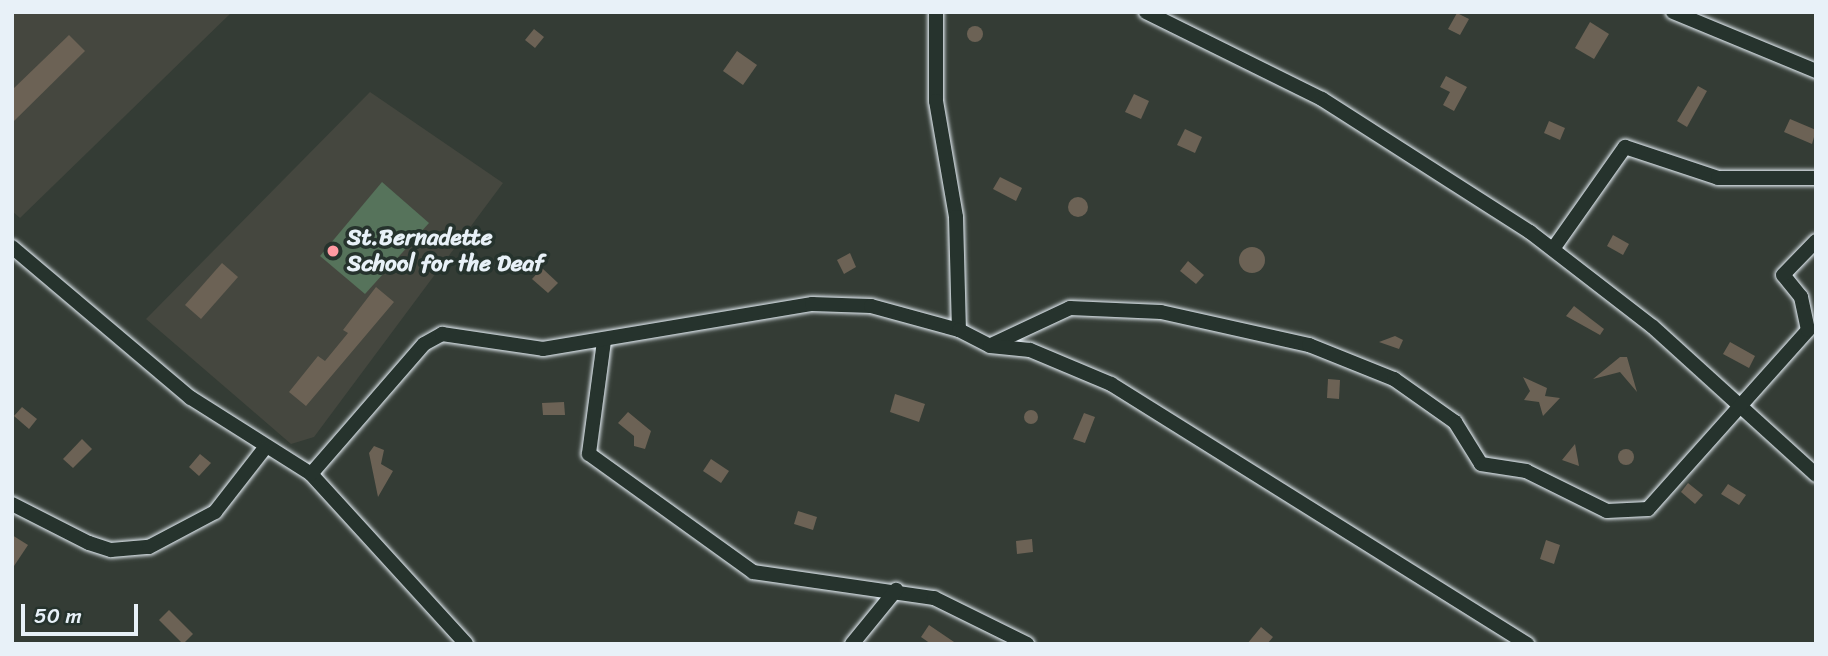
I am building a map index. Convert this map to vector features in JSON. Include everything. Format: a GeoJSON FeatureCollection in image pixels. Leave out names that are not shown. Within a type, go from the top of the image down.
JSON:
{"type":"FeatureCollection","features":[{"type":"Feature","properties":{"kind":"street"},"geometry":{"type":"LineString","coordinates":[[936,12],[936,101],[956,218],[959,330]]}},
{"type":"Feature","properties":{"kind":"street"},"geometry":{"type":"LineString","coordinates":[[1146,12],[1322,99],[1553,249],[1745,406],[1816,475]]}},
{"type":"Feature","properties":{"kind":"street"},"geometry":{"type":"LineString","coordinates":[[1673,12],[1816,71]]}},
{"type":"Feature","properties":{"kind":"street"},"geometry":{"type":"LineString","coordinates":[[1553,249],[1625,147],[1718,178],[1816,178]]}},
{"type":"Feature","properties":{"kind":"street"},"geometry":{"type":"LineString","coordinates":[[990,346],[1070,308],[1161,312],[1309,345],[1394,379],[1455,422],[1481,464],[1526,471],[1607,511],[1648,509],[1745,406],[1808,330],[1801,297],[1783,275],[1816,241]]}},
{"type":"Feature","properties":{"kind":"street"},"geometry":{"type":"LineString","coordinates":[[12,247],[191,398],[264,449],[311,474],[466,644]]}},
{"type":"Feature","properties":{"kind":"street"},"geometry":{"type":"LineString","coordinates":[[311,474],[424,344],[442,334],[544,349],[811,304],[871,306],[959,330],[990,346],[1030,350],[1111,384],[1527,644]]}},
{"type":"Feature","properties":{"kind":"street"},"geometry":{"type":"LineString","coordinates":[[604,341],[589,454],[753,572],[896,590],[934,598],[1027,644]]}},
{"type":"Feature","properties":{"kind":"street"},"geometry":{"type":"LineString","coordinates":[[12,504],[89,544],[111,550],[149,547],[215,512],[264,449]]}},
{"type":"Feature","properties":{"kind":"street"},"geometry":{"type":"LineString","coordinates":[[852,644],[896,590]]}},
{"type":"Feature","properties":{"kind":"shaded area"},"geometry":{"type":"Polygon","coordinates":[[[12,12],[232,12],[20,218],[12,211],[12,12]]]}},
{"type":"Feature","properties":{"kind":"shaded area","name":"St.Bernadette School for the Deaf"},"geometry":{"type":"Polygon","coordinates":[[[370,92],[503,183],[314,437],[291,444],[146,319],[370,92]]]}},
{"type":"Feature","properties":{"kind":"green space"},"geometry":{"type":"Polygon","coordinates":[[[382,182],[429,223],[365,294],[320,256],[382,182]]]}},
{"type":"Feature","properties":{"kind":"building"},"geometry":{"type":"Polygon","coordinates":[[[1457,13],[1469,19],[1460,35],[1448,29],[1457,13]]]}},
{"type":"Feature","properties":{"kind":"building"},"geometry":{"type":"Polygon","coordinates":[[[1590,22],[1609,34],[1594,59],[1575,48],[1590,22]]]}},
{"type":"Feature","properties":{"kind":"building"},"geometry":{"type":"Polygon","coordinates":[[[975,26],[981,28],[981,40],[975,42],[969,40],[967,34],[969,28],[975,26]]]}},
{"type":"Feature","properties":{"kind":"building"},"geometry":{"type":"Polygon","coordinates":[[[534,29],[544,37],[535,48],[525,40],[534,29]]]}},
{"type":"Feature","properties":{"kind":"building"},"geometry":{"type":"Polygon","coordinates":[[[69,35],[85,51],[12,123],[12,90],[69,35]]]}},
{"type":"Feature","properties":{"kind":"building"},"geometry":{"type":"Polygon","coordinates":[[[737,51],[757,65],[743,85],[723,71],[737,51]]]}},
{"type":"Feature","properties":{"kind":"building"},"geometry":{"type":"Polygon","coordinates":[[[1446,76],[1467,87],[1454,111],[1443,105],[1450,92],[1440,87],[1446,76]]]}},
{"type":"Feature","properties":{"kind":"building"},"geometry":{"type":"Polygon","coordinates":[[[1698,86],[1707,91],[1687,127],[1677,121],[1698,86]]]}},
{"type":"Feature","properties":{"kind":"building"},"geometry":{"type":"Polygon","coordinates":[[[1134,94],[1149,101],[1141,119],[1125,112],[1134,94]]]}},
{"type":"Feature","properties":{"kind":"building"},"geometry":{"type":"Polygon","coordinates":[[[1790,119],[1816,130],[1812,144],[1784,132],[1790,119]]]}},
{"type":"Feature","properties":{"kind":"building"},"geometry":{"type":"Polygon","coordinates":[[[1549,121],[1565,128],[1560,140],[1544,133],[1549,121]]]}},
{"type":"Feature","properties":{"kind":"building"},"geometry":{"type":"Polygon","coordinates":[[[1185,129],[1202,137],[1195,153],[1177,145],[1185,129]]]}},
{"type":"Feature","properties":{"kind":"building"},"geometry":{"type":"Polygon","coordinates":[[[1000,177],[1022,188],[1016,201],[993,189],[1000,177]]]}},
{"type":"Feature","properties":{"kind":"building"},"geometry":{"type":"Polygon","coordinates":[[[1074,197],[1082,197],[1088,207],[1082,217],[1074,217],[1068,211],[1068,203],[1074,197]]]}},
{"type":"Feature","properties":{"kind":"building"},"geometry":{"type":"Polygon","coordinates":[[[1613,235],[1629,244],[1623,255],[1607,246],[1613,235]]]}},
{"type":"Feature","properties":{"kind":"building"},"geometry":{"type":"Polygon","coordinates":[[[1252,247],[1261,251],[1265,260],[1261,269],[1252,273],[1243,269],[1239,260],[1243,251],[1252,247]]]}},
{"type":"Feature","properties":{"kind":"building"},"geometry":{"type":"Polygon","coordinates":[[[850,253],[856,267],[844,274],[837,260],[850,253]]]}},
{"type":"Feature","properties":{"kind":"building"},"geometry":{"type":"Polygon","coordinates":[[[1188,261],[1204,275],[1196,284],[1180,271],[1188,261]]]}},
{"type":"Feature","properties":{"kind":"building"},"geometry":{"type":"Polygon","coordinates":[[[222,263],[238,277],[201,319],[185,305],[222,263]]]}},
{"type":"Feature","properties":{"kind":"building"},"geometry":{"type":"Polygon","coordinates":[[[542,268],[558,283],[548,293],[532,279],[542,268]]]}},
{"type":"Feature","properties":{"kind":"building"},"geometry":{"type":"Polygon","coordinates":[[[376,287],[394,302],[306,406],[289,392],[318,356],[325,361],[348,333],[343,330],[376,287]]]}},
{"type":"Feature","properties":{"kind":"building"},"geometry":{"type":"Polygon","coordinates":[[[1574,306],[1604,329],[1600,335],[1566,316],[1574,306]]]}},
{"type":"Feature","properties":{"kind":"building"},"geometry":{"type":"Polygon","coordinates":[[[1395,336],[1403,340],[1399,349],[1379,342],[1395,336]]]}},
{"type":"Feature","properties":{"kind":"building"},"geometry":{"type":"Polygon","coordinates":[[[1730,342],[1755,356],[1749,368],[1723,354],[1730,342]]]}},
{"type":"Feature","properties":{"kind":"building"},"geometry":{"type":"Polygon","coordinates":[[[1620,357],[1627,357],[1637,392],[1620,372],[1593,379],[1620,357]]]}},
{"type":"Feature","properties":{"kind":"building"},"geometry":{"type":"Polygon","coordinates":[[[1523,377],[1547,388],[1545,396],[1560,398],[1543,416],[1539,402],[1524,400],[1530,391],[1523,377]]]}},
{"type":"Feature","properties":{"kind":"building"},"geometry":{"type":"Polygon","coordinates":[[[1328,379],[1340,380],[1339,399],[1327,398],[1328,379]]]}},
{"type":"Feature","properties":{"kind":"building"},"geometry":{"type":"Polygon","coordinates":[[[895,394],[925,404],[919,422],[890,412],[895,394]]]}},
{"type":"Feature","properties":{"kind":"building"},"geometry":{"type":"Polygon","coordinates":[[[564,402],[565,415],[543,415],[542,403],[564,402]]]}},
{"type":"Feature","properties":{"kind":"building"},"geometry":{"type":"Polygon","coordinates":[[[22,407],[37,419],[29,429],[14,416],[22,407]]]}},
{"type":"Feature","properties":{"kind":"building"},"geometry":{"type":"Polygon","coordinates":[[[1028,410],[1034,410],[1038,417],[1034,424],[1028,424],[1024,420],[1024,414],[1028,410]]]}},
{"type":"Feature","properties":{"kind":"building"},"geometry":{"type":"Polygon","coordinates":[[[628,412],[651,431],[645,449],[634,446],[634,436],[618,423],[628,412]]]}},
{"type":"Feature","properties":{"kind":"building"},"geometry":{"type":"Polygon","coordinates":[[[1084,413],[1095,417],[1085,443],[1073,439],[1084,413]]]}},
{"type":"Feature","properties":{"kind":"building"},"geometry":{"type":"Polygon","coordinates":[[[82,439],[92,449],[73,468],[63,459],[82,439]]]}},
{"type":"Feature","properties":{"kind":"building"},"geometry":{"type":"Polygon","coordinates":[[[1575,444],[1579,466],[1562,460],[1575,444]]]}},
{"type":"Feature","properties":{"kind":"building"},"geometry":{"type":"Polygon","coordinates":[[[374,446],[384,450],[381,464],[393,471],[378,497],[369,453],[374,446]]]}},
{"type":"Feature","properties":{"kind":"building"},"geometry":{"type":"Polygon","coordinates":[[[1626,449],[1632,451],[1632,463],[1626,465],[1620,463],[1618,457],[1620,451],[1626,449]]]}},
{"type":"Feature","properties":{"kind":"building"},"geometry":{"type":"Polygon","coordinates":[[[200,454],[211,463],[199,476],[189,467],[200,454]]]}},
{"type":"Feature","properties":{"kind":"building"},"geometry":{"type":"Polygon","coordinates":[[[711,459],[729,471],[721,483],[703,471],[711,459]]]}},
{"type":"Feature","properties":{"kind":"building"},"geometry":{"type":"Polygon","coordinates":[[[1688,483],[1703,495],[1695,504],[1681,492],[1688,483]]]}},
{"type":"Feature","properties":{"kind":"building"},"geometry":{"type":"Polygon","coordinates":[[[1728,484],[1746,495],[1739,505],[1721,494],[1728,484]]]}},
{"type":"Feature","properties":{"kind":"building"},"geometry":{"type":"Polygon","coordinates":[[[798,511],[817,517],[813,530],[794,524],[798,511]]]}},
{"type":"Feature","properties":{"kind":"building"},"geometry":{"type":"Polygon","coordinates":[[[12,535],[28,545],[12,569],[12,535]]]}},
{"type":"Feature","properties":{"kind":"building"},"geometry":{"type":"Polygon","coordinates":[[[1032,539],[1033,552],[1017,554],[1016,541],[1032,539]]]}},
{"type":"Feature","properties":{"kind":"building"},"geometry":{"type":"Polygon","coordinates":[[[1546,540],[1560,545],[1554,564],[1540,559],[1546,540]]]}},
{"type":"Feature","properties":{"kind":"building"},"geometry":{"type":"Polygon","coordinates":[[[169,610],[193,634],[183,644],[159,620],[169,610]]]}},
{"type":"Feature","properties":{"kind":"building"},"geometry":{"type":"Polygon","coordinates":[[[929,625],[957,644],[931,644],[921,637],[929,625]]]}},
{"type":"Feature","properties":{"kind":"building"},"geometry":{"type":"Polygon","coordinates":[[[1261,627],[1273,637],[1267,644],[1247,644],[1261,627]]]}},
{"type":"Feature","properties":{"kind":"place","name":"St.Bernadette School for the Deaf"},"geometry":{"type":"Point","coordinates":[333,251]}}]}
